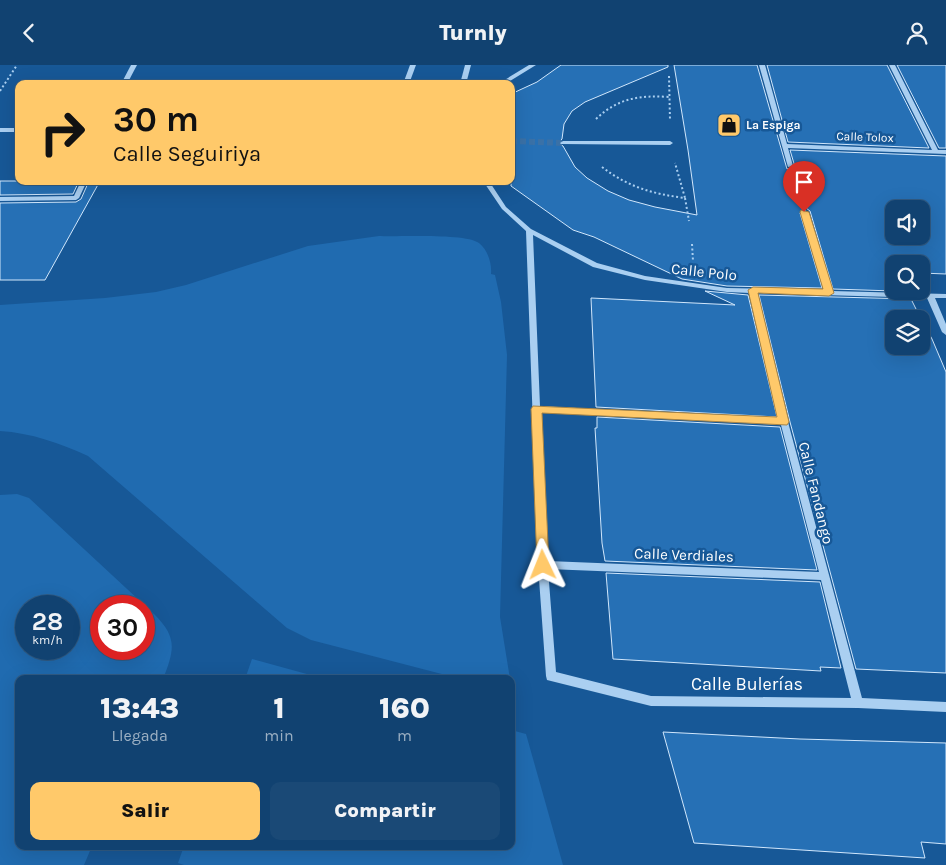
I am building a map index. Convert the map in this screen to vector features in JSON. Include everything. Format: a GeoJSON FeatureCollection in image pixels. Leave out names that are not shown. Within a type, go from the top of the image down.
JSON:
{"type":"FeatureCollection","features":[{"type":"Feature","properties":{"kind":"street"},"geometry":{"type":"LineString","coordinates":[[126,80],[134,65]]}},
{"type":"Feature","properties":{"kind":"street"},"geometry":{"type":"LineString","coordinates":[[407,80],[413,65]]}},
{"type":"Feature","properties":{"kind":"street"},"geometry":{"type":"LineString","coordinates":[[464,80],[468,65]]}},
{"type":"Feature","properties":{"kind":"street"},"geometry":{"type":"LineString","coordinates":[[508,80],[534,65]]}},
{"type":"Feature","properties":{"kind":"street"},"geometry":{"type":"LineString","coordinates":[[762,65],[790,166]]}},
{"type":"Feature","properties":{"kind":"street"},"geometry":{"type":"LineString","coordinates":[[892,65],[936,151]]}},
{"type":"Feature","properties":{"kind":"street"},"geometry":{"type":"LineString","coordinates":[[0,130],[15,130]]}},
{"type":"Feature","properties":{"kind":"street"},"geometry":{"type":"LineString","coordinates":[[563,143],[670,143]]}},
{"type":"Feature","properties":{"kind":"street","name":"Calle Tolox"},"geometry":{"type":"LineString","coordinates":[[784,146],[946,152]]}},
{"type":"Feature","properties":{"kind":"street"},"geometry":{"type":"LineString","coordinates":[[0,199],[76,198],[82,185]]}},
{"type":"Feature","properties":{"kind":"street","name":"Calle Polo"},"geometry":{"type":"LineString","coordinates":[[489,185],[504,207],[529,230],[595,265],[644,278],[719,289],[885,295]]}},
{"type":"Feature","properties":{"kind":"street"},"geometry":{"type":"LineString","coordinates":[[804,212],[829,293]]}},
{"type":"Feature","properties":{"kind":"street"},"geometry":{"type":"LineString","coordinates":[[529,230],[543,565]]}},
{"type":"Feature","properties":{"kind":"street","name":"Calle Fandango"},"geometry":{"type":"LineString","coordinates":[[753,290],[823,576],[858,703]]}},
{"type":"Feature","properties":{"kind":"street"},"geometry":{"type":"LineString","coordinates":[[930,296],[946,332]]}},
{"type":"Feature","properties":{"kind":"street","name":"Calle Polo"},"geometry":{"type":"LineString","coordinates":[[930,296],[946,296]]}},
{"type":"Feature","properties":{"kind":"street"},"geometry":{"type":"LineString","coordinates":[[537,409],[784,422]]}},
{"type":"Feature","properties":{"kind":"street","name":"Calle Verdiales"},"geometry":{"type":"LineString","coordinates":[[543,565],[823,576]]}},
{"type":"Feature","properties":{"kind":"street","name":"Calle Bulerías"},"geometry":{"type":"LineString","coordinates":[[543,565],[551,677],[651,701],[858,703],[946,707]]}},
{"type":"Feature","properties":{"kind":"path"},"geometry":{"type":"LineString","coordinates":[[0,91],[17,65]]}},
{"type":"Feature","properties":{"kind":"path"},"geometry":{"type":"LineString","coordinates":[[669,76],[669,97]]}},
{"type":"Feature","properties":{"kind":"path"},"geometry":{"type":"LineString","coordinates":[[685,198],[689,221]]}},
{"type":"Feature","properties":{"kind":"shaded area"},"geometry":{"type":"Polygon","coordinates":[[[379,236],[431,236],[471,240],[479,243],[487,253],[491,274],[495,275],[501,302],[507,355],[500,617],[509,675],[446,675],[311,640],[287,628],[88,456],[45,439],[0,431],[0,305],[105,298],[156,292],[186,285],[308,246],[379,236]]]}},
{"type":"Feature","properties":{"kind":"shaded area"},"geometry":{"type":"Polygon","coordinates":[[[17,494],[29,498],[134,595],[90,595],[90,660],[155,660],[155,615],[167,630],[172,644],[170,659],[164,675],[15,675],[15,850],[90,850],[84,865],[0,865],[0,495],[17,494]]]}},
{"type":"Feature","properties":{"kind":"shaded area"},"geometry":{"type":"Polygon","coordinates":[[[252,659],[310,675],[246,675],[252,659]]]}},
{"type":"Feature","properties":{"kind":"shaded area"},"geometry":{"type":"Polygon","coordinates":[[[515,731],[526,734],[563,865],[184,865],[178,863],[183,850],[515,850],[515,731]]]}},
{"type":"Feature","properties":{"kind":"building"},"geometry":{"type":"Polygon","coordinates":[[[561,65],[668,65],[668,67],[585,102],[572,111],[564,124],[562,139],[558,143],[563,146],[575,167],[587,178],[608,191],[629,200],[697,215],[674,65],[757,65],[787,169],[795,167],[790,150],[946,156],[946,274],[930,273],[930,255],[885,255],[885,291],[833,289],[810,211],[806,208],[800,213],[822,288],[727,286],[682,279],[594,237],[573,230],[511,186],[515,185],[515,92],[537,82],[561,65]]]}},
{"type":"Feature","properties":{"kind":"building"},"geometry":{"type":"Polygon","coordinates":[[[767,65],[887,65],[929,148],[788,142],[767,65]]]}},
{"type":"Feature","properties":{"kind":"building"},"geometry":{"type":"Polygon","coordinates":[[[897,65],[946,65],[946,148],[939,148],[897,65]]]}},
{"type":"Feature","properties":{"kind":"building"},"geometry":{"type":"Polygon","coordinates":[[[0,181],[15,181],[15,185],[77,185],[73,194],[0,195],[0,181]]]}},
{"type":"Feature","properties":{"kind":"building"},"geometry":{"type":"Polygon","coordinates":[[[87,185],[98,185],[45,280],[0,280],[0,203],[76,202],[81,199],[87,185]]]}},
{"type":"Feature","properties":{"kind":"building"},"geometry":{"type":"Polygon","coordinates":[[[705,291],[748,295],[777,417],[596,407],[591,298],[735,305],[705,291]]]}},
{"type":"Feature","properties":{"kind":"building"},"geometry":{"type":"Polygon","coordinates":[[[759,295],[912,300],[916,310],[885,310],[885,355],[930,355],[930,335],[946,372],[946,673],[856,669],[790,422],[759,295]]]}},
{"type":"Feature","properties":{"kind":"building"},"geometry":{"type":"Polygon","coordinates":[[[597,417],[780,427],[817,570],[605,561],[602,543],[595,428],[597,428],[597,417]]]}},
{"type":"Feature","properties":{"kind":"building"},"geometry":{"type":"Polygon","coordinates":[[[606,573],[820,582],[841,668],[820,667],[821,671],[613,659],[606,573]]]}},
{"type":"Feature","properties":{"kind":"building"},"geometry":{"type":"Polygon","coordinates":[[[663,732],[800,739],[946,743],[946,844],[921,842],[925,858],[694,843],[663,732]]]}},
{"type":"Feature","properties":{"kind":"tunnel"},"geometry":{"type":"LineString","coordinates":[[515,141],[563,143]]}},
{"type":"Feature","properties":{"kind":"place","name":"La Espiga"},"geometry":{"type":"Point","coordinates":[729,125]}},
{"type":"Feature","properties":{"kind":"route"},"geometry":{"type":"LineString","coordinates":[[543,565],[537,409],[784,422],[753,290],[829,293],[804,212]]}}]}
